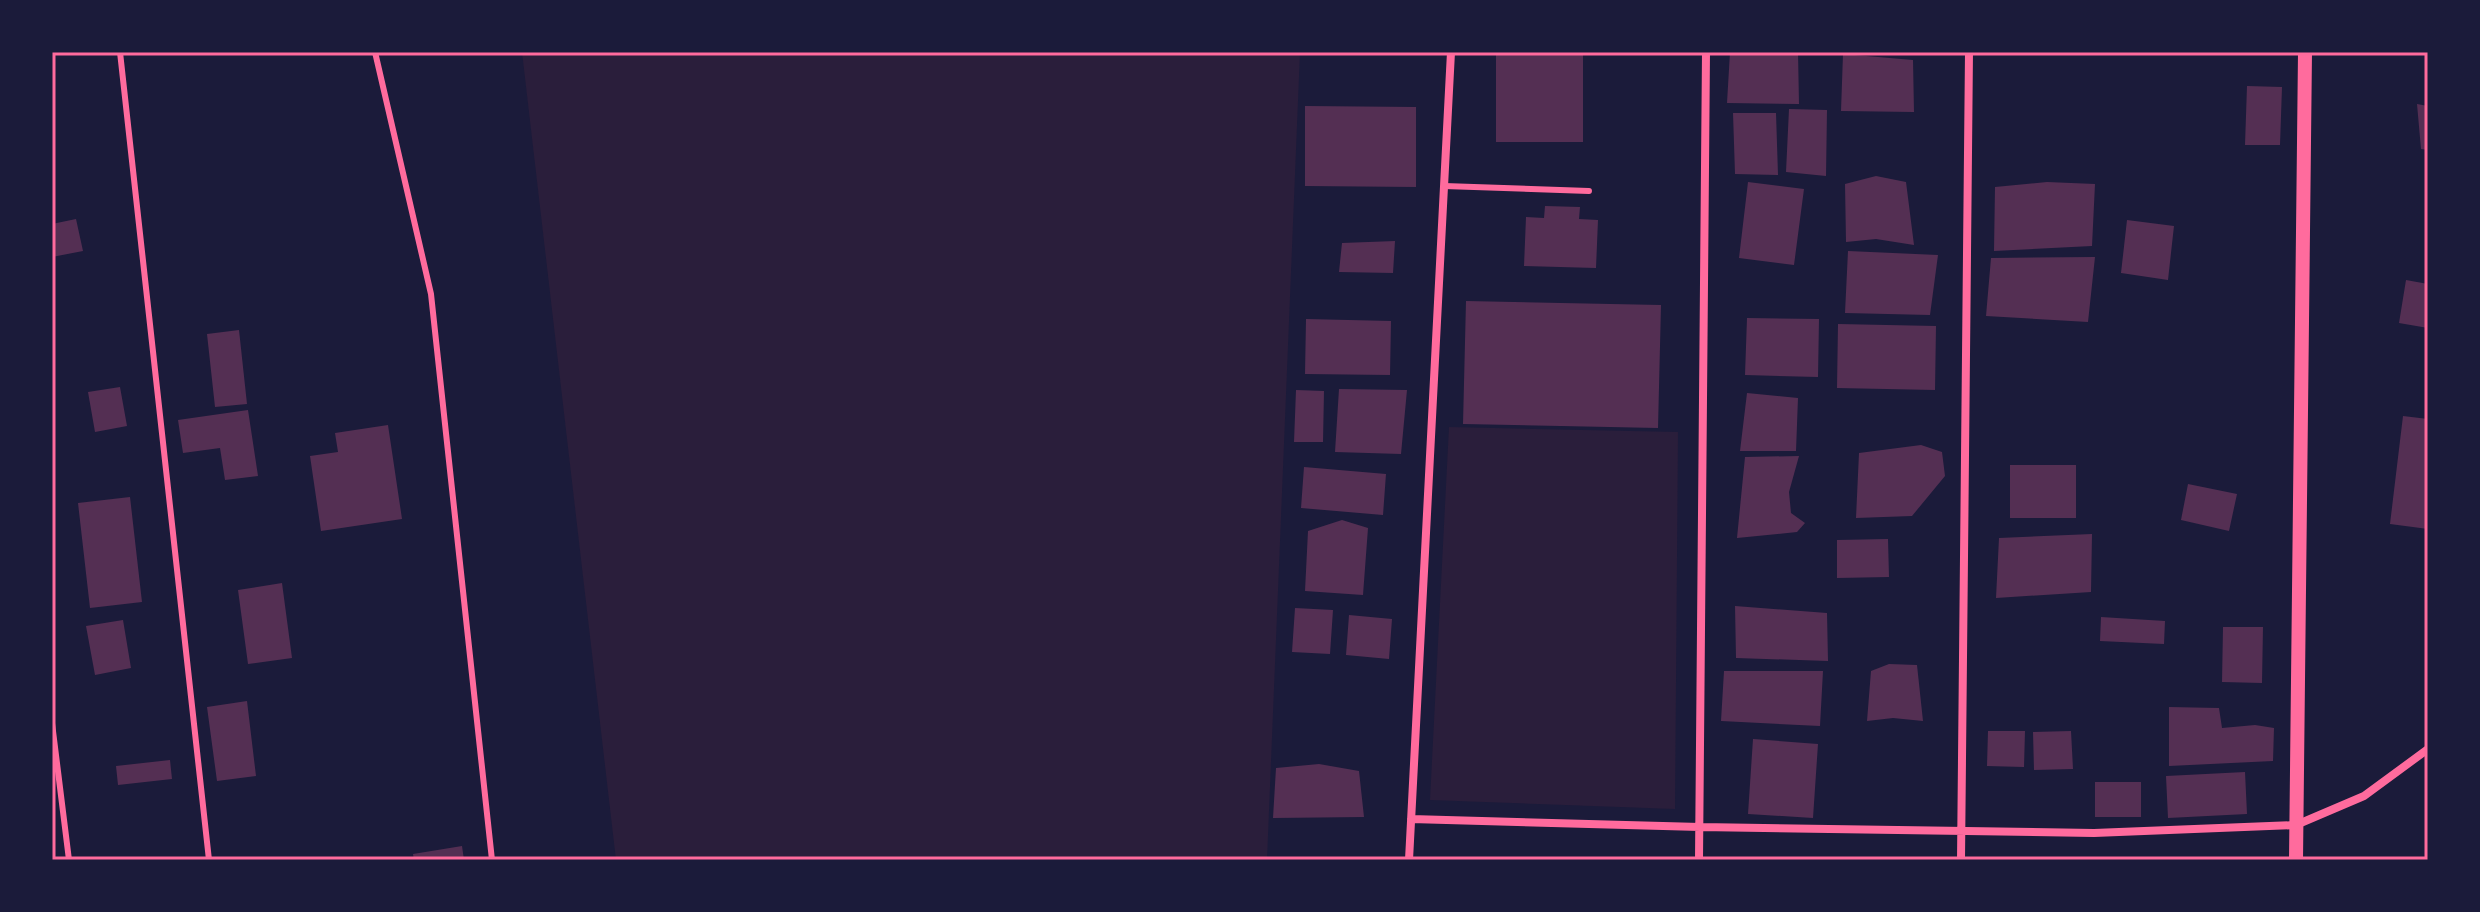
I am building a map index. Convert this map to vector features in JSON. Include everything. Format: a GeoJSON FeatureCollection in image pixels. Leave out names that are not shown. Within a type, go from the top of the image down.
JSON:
{"type":"FeatureCollection","features":[{"type":"Feature","properties":{"kind":"street"},"geometry":{"type":"LineString","coordinates":[[1409,860],[1451,52]]}},
{"type":"Feature","properties":{"kind":"street"},"geometry":{"type":"LineString","coordinates":[[1699,860],[1706,52]]}},
{"type":"Feature","properties":{"kind":"street"},"geometry":{"type":"LineString","coordinates":[[1961,860],[1969,52]]}},
{"type":"Feature","properties":{"kind":"street"},"geometry":{"type":"LineString","coordinates":[[2296,860],[2305,52]]}},
{"type":"Feature","properties":{"kind":"street"},"geometry":{"type":"LineString","coordinates":[[1411,819],[2094,833],[2296,825],[2364,796],[2428,749]]}},
{"type":"Feature","properties":{"kind":"lane"},"geometry":{"type":"LineString","coordinates":[[120,52],[209,860]]}},
{"type":"Feature","properties":{"kind":"lane"},"geometry":{"type":"LineString","coordinates":[[375,52],[431,294],[492,860]]}},
{"type":"Feature","properties":{"kind":"lane"},"geometry":{"type":"LineString","coordinates":[[1444,186],[1589,191]]}},
{"type":"Feature","properties":{"kind":"lane"},"geometry":{"type":"LineString","coordinates":[[52,723],[69,860]]}},
{"type":"Feature","properties":{"kind":"shaded area"},"geometry":{"type":"Polygon","coordinates":[[[522,52],[1300,52],[1267,860],[616,860],[522,52]]]}},
{"type":"Feature","properties":{"kind":"shaded area"},"geometry":{"type":"Polygon","coordinates":[[[1449,427],[1678,432],[1675,809],[1430,800],[1449,427]]]}},
{"type":"Feature","properties":{"kind":"building"},"geometry":{"type":"Polygon","coordinates":[[[1496,52],[1583,52],[1583,142],[1496,142],[1496,52]]]}},
{"type":"Feature","properties":{"kind":"building"},"geometry":{"type":"Polygon","coordinates":[[[1730,52],[1798,52],[1799,104],[1727,103],[1730,52]]]}},
{"type":"Feature","properties":{"kind":"building"},"geometry":{"type":"Polygon","coordinates":[[[1843,54],[1913,60],[1914,112],[1841,111],[1843,54]]]}},
{"type":"Feature","properties":{"kind":"building"},"geometry":{"type":"Polygon","coordinates":[[[2247,86],[2282,87],[2280,145],[2245,145],[2247,86]]]}},
{"type":"Feature","properties":{"kind":"building"},"geometry":{"type":"Polygon","coordinates":[[[2417,104],[2428,106],[2428,150],[2421,149],[2417,104]]]}},
{"type":"Feature","properties":{"kind":"building"},"geometry":{"type":"Polygon","coordinates":[[[1305,106],[1416,107],[1416,187],[1305,186],[1305,106]]]}},
{"type":"Feature","properties":{"kind":"building"},"geometry":{"type":"Polygon","coordinates":[[[1789,109],[1827,110],[1826,176],[1786,172],[1789,109]]]}},
{"type":"Feature","properties":{"kind":"building"},"geometry":{"type":"Polygon","coordinates":[[[1733,113],[1776,113],[1778,175],[1735,174],[1733,113]]]}},
{"type":"Feature","properties":{"kind":"building"},"geometry":{"type":"Polygon","coordinates":[[[1876,176],[1906,182],[1914,245],[1876,239],[1846,242],[1845,184],[1876,176]]]}},
{"type":"Feature","properties":{"kind":"building"},"geometry":{"type":"Polygon","coordinates":[[[1748,182],[1804,189],[1794,265],[1739,258],[1748,182]]]}},
{"type":"Feature","properties":{"kind":"building"},"geometry":{"type":"Polygon","coordinates":[[[2047,182],[2095,184],[2092,246],[1994,251],[1995,187],[2047,182]]]}},
{"type":"Feature","properties":{"kind":"building"},"geometry":{"type":"Polygon","coordinates":[[[1545,206],[1580,207],[1579,219],[1598,220],[1596,268],[1524,266],[1526,217],[1544,218],[1545,206]]]}},
{"type":"Feature","properties":{"kind":"building"},"geometry":{"type":"Polygon","coordinates":[[[76,219],[83,251],[52,257],[52,224],[76,219]]]}},
{"type":"Feature","properties":{"kind":"building"},"geometry":{"type":"Polygon","coordinates":[[[2127,220],[2174,226],[2168,280],[2121,273],[2127,220]]]}},
{"type":"Feature","properties":{"kind":"building"},"geometry":{"type":"Polygon","coordinates":[[[1395,241],[1393,273],[1339,272],[1342,243],[1395,241]]]}},
{"type":"Feature","properties":{"kind":"building"},"geometry":{"type":"Polygon","coordinates":[[[1848,251],[1938,255],[1930,315],[1845,313],[1848,251]]]}},
{"type":"Feature","properties":{"kind":"building"},"geometry":{"type":"Polygon","coordinates":[[[2095,257],[2088,322],[1986,316],[1991,258],[2095,257]]]}},
{"type":"Feature","properties":{"kind":"building"},"geometry":{"type":"Polygon","coordinates":[[[2406,280],[2428,284],[2428,328],[2399,323],[2406,280]]]}},
{"type":"Feature","properties":{"kind":"building"},"geometry":{"type":"Polygon","coordinates":[[[1466,301],[1661,305],[1658,428],[1463,424],[1466,301]]]}},
{"type":"Feature","properties":{"kind":"building"},"geometry":{"type":"Polygon","coordinates":[[[1747,318],[1819,319],[1818,377],[1745,375],[1747,318]]]}},
{"type":"Feature","properties":{"kind":"building"},"geometry":{"type":"Polygon","coordinates":[[[1306,319],[1391,321],[1390,375],[1305,374],[1306,319]]]}},
{"type":"Feature","properties":{"kind":"building"},"geometry":{"type":"Polygon","coordinates":[[[1838,324],[1936,326],[1935,390],[1837,388],[1838,324]]]}},
{"type":"Feature","properties":{"kind":"building"},"geometry":{"type":"Polygon","coordinates":[[[239,330],[247,404],[215,407],[207,334],[239,330]]]}},
{"type":"Feature","properties":{"kind":"building"},"geometry":{"type":"Polygon","coordinates":[[[120,387],[127,426],[95,432],[88,392],[120,387]]]}},
{"type":"Feature","properties":{"kind":"building"},"geometry":{"type":"Polygon","coordinates":[[[1339,389],[1407,390],[1401,454],[1335,452],[1339,389]]]}},
{"type":"Feature","properties":{"kind":"building"},"geometry":{"type":"Polygon","coordinates":[[[1296,390],[1324,391],[1323,442],[1294,442],[1296,390]]]}},
{"type":"Feature","properties":{"kind":"building"},"geometry":{"type":"Polygon","coordinates":[[[1747,393],[1798,398],[1796,451],[1740,451],[1747,393]]]}},
{"type":"Feature","properties":{"kind":"building"},"geometry":{"type":"Polygon","coordinates":[[[248,410],[258,476],[225,480],[220,448],[183,453],[178,420],[248,410]]]}},
{"type":"Feature","properties":{"kind":"building"},"geometry":{"type":"Polygon","coordinates":[[[2403,416],[2428,419],[2428,529],[2390,524],[2403,416]]]}},
{"type":"Feature","properties":{"kind":"building"},"geometry":{"type":"Polygon","coordinates":[[[388,425],[402,519],[321,531],[310,456],[338,452],[335,433],[388,425]]]}},
{"type":"Feature","properties":{"kind":"building"},"geometry":{"type":"Polygon","coordinates":[[[1921,445],[1942,452],[1945,476],[1912,516],[1856,518],[1859,453],[1921,445]]]}},
{"type":"Feature","properties":{"kind":"building"},"geometry":{"type":"Polygon","coordinates":[[[1799,456],[1789,492],[1791,513],[1805,523],[1797,532],[1737,538],[1745,457],[1799,456]]]}},
{"type":"Feature","properties":{"kind":"building"},"geometry":{"type":"Polygon","coordinates":[[[2010,465],[2076,465],[2076,518],[2010,518],[2010,465]]]}},
{"type":"Feature","properties":{"kind":"building"},"geometry":{"type":"Polygon","coordinates":[[[1304,467],[1386,474],[1383,515],[1301,508],[1304,467]]]}},
{"type":"Feature","properties":{"kind":"building"},"geometry":{"type":"Polygon","coordinates":[[[2188,484],[2237,494],[2229,531],[2181,520],[2188,484]]]}},
{"type":"Feature","properties":{"kind":"building"},"geometry":{"type":"Polygon","coordinates":[[[130,497],[142,602],[90,608],[78,503],[130,497]]]}},
{"type":"Feature","properties":{"kind":"building"},"geometry":{"type":"Polygon","coordinates":[[[1342,520],[1368,528],[1363,595],[1305,591],[1308,531],[1342,520]]]}},
{"type":"Feature","properties":{"kind":"building"},"geometry":{"type":"Polygon","coordinates":[[[2092,534],[2091,592],[1996,598],[1999,538],[2092,534]]]}},
{"type":"Feature","properties":{"kind":"building"},"geometry":{"type":"Polygon","coordinates":[[[1888,539],[1889,577],[1837,578],[1837,540],[1888,539]]]}},
{"type":"Feature","properties":{"kind":"building"},"geometry":{"type":"Polygon","coordinates":[[[282,583],[292,658],[248,664],[238,590],[282,583]]]}},
{"type":"Feature","properties":{"kind":"building"},"geometry":{"type":"Polygon","coordinates":[[[1735,606],[1827,613],[1828,661],[1736,658],[1735,606]]]}},
{"type":"Feature","properties":{"kind":"building"},"geometry":{"type":"Polygon","coordinates":[[[1295,608],[1333,610],[1330,654],[1292,652],[1295,608]]]}},
{"type":"Feature","properties":{"kind":"building"},"geometry":{"type":"Polygon","coordinates":[[[1349,615],[1392,619],[1389,659],[1346,655],[1349,615]]]}},
{"type":"Feature","properties":{"kind":"building"},"geometry":{"type":"Polygon","coordinates":[[[2101,617],[2165,621],[2164,644],[2100,641],[2101,617]]]}},
{"type":"Feature","properties":{"kind":"building"},"geometry":{"type":"Polygon","coordinates":[[[123,620],[131,668],[95,675],[86,626],[123,620]]]}},
{"type":"Feature","properties":{"kind":"building"},"geometry":{"type":"Polygon","coordinates":[[[2223,627],[2263,627],[2262,683],[2222,682],[2223,627]]]}},
{"type":"Feature","properties":{"kind":"building"},"geometry":{"type":"Polygon","coordinates":[[[1889,664],[1917,665],[1923,721],[1893,718],[1867,721],[1871,671],[1889,664]]]}},
{"type":"Feature","properties":{"kind":"building"},"geometry":{"type":"Polygon","coordinates":[[[1724,671],[1823,671],[1820,726],[1721,721],[1724,671]]]}},
{"type":"Feature","properties":{"kind":"building"},"geometry":{"type":"Polygon","coordinates":[[[247,701],[256,776],[217,781],[207,707],[247,701]]]}},
{"type":"Feature","properties":{"kind":"building"},"geometry":{"type":"Polygon","coordinates":[[[2169,707],[2219,708],[2222,728],[2255,725],[2274,728],[2273,761],[2169,766],[2169,707]]]}},
{"type":"Feature","properties":{"kind":"building"},"geometry":{"type":"Polygon","coordinates":[[[1988,731],[2025,731],[2024,767],[1987,766],[1988,731]]]}},
{"type":"Feature","properties":{"kind":"building"},"geometry":{"type":"Polygon","coordinates":[[[2071,731],[2073,769],[2034,770],[2033,732],[2071,731]]]}},
{"type":"Feature","properties":{"kind":"building"},"geometry":{"type":"Polygon","coordinates":[[[1753,739],[1818,744],[1813,818],[1748,814],[1753,739]]]}},
{"type":"Feature","properties":{"kind":"building"},"geometry":{"type":"Polygon","coordinates":[[[170,760],[172,779],[118,785],[116,766],[170,760]]]}},
{"type":"Feature","properties":{"kind":"building"},"geometry":{"type":"Polygon","coordinates":[[[1319,764],[1359,771],[1364,817],[1273,818],[1276,768],[1319,764]]]}},
{"type":"Feature","properties":{"kind":"building"},"geometry":{"type":"Polygon","coordinates":[[[2245,772],[2247,814],[2168,818],[2166,776],[2245,772]]]}},
{"type":"Feature","properties":{"kind":"building"},"geometry":{"type":"Polygon","coordinates":[[[2095,782],[2141,782],[2141,817],[2095,817],[2095,782]]]}},
{"type":"Feature","properties":{"kind":"building"},"geometry":{"type":"Polygon","coordinates":[[[462,846],[464,860],[414,860],[413,854],[462,846]]]}}]}
